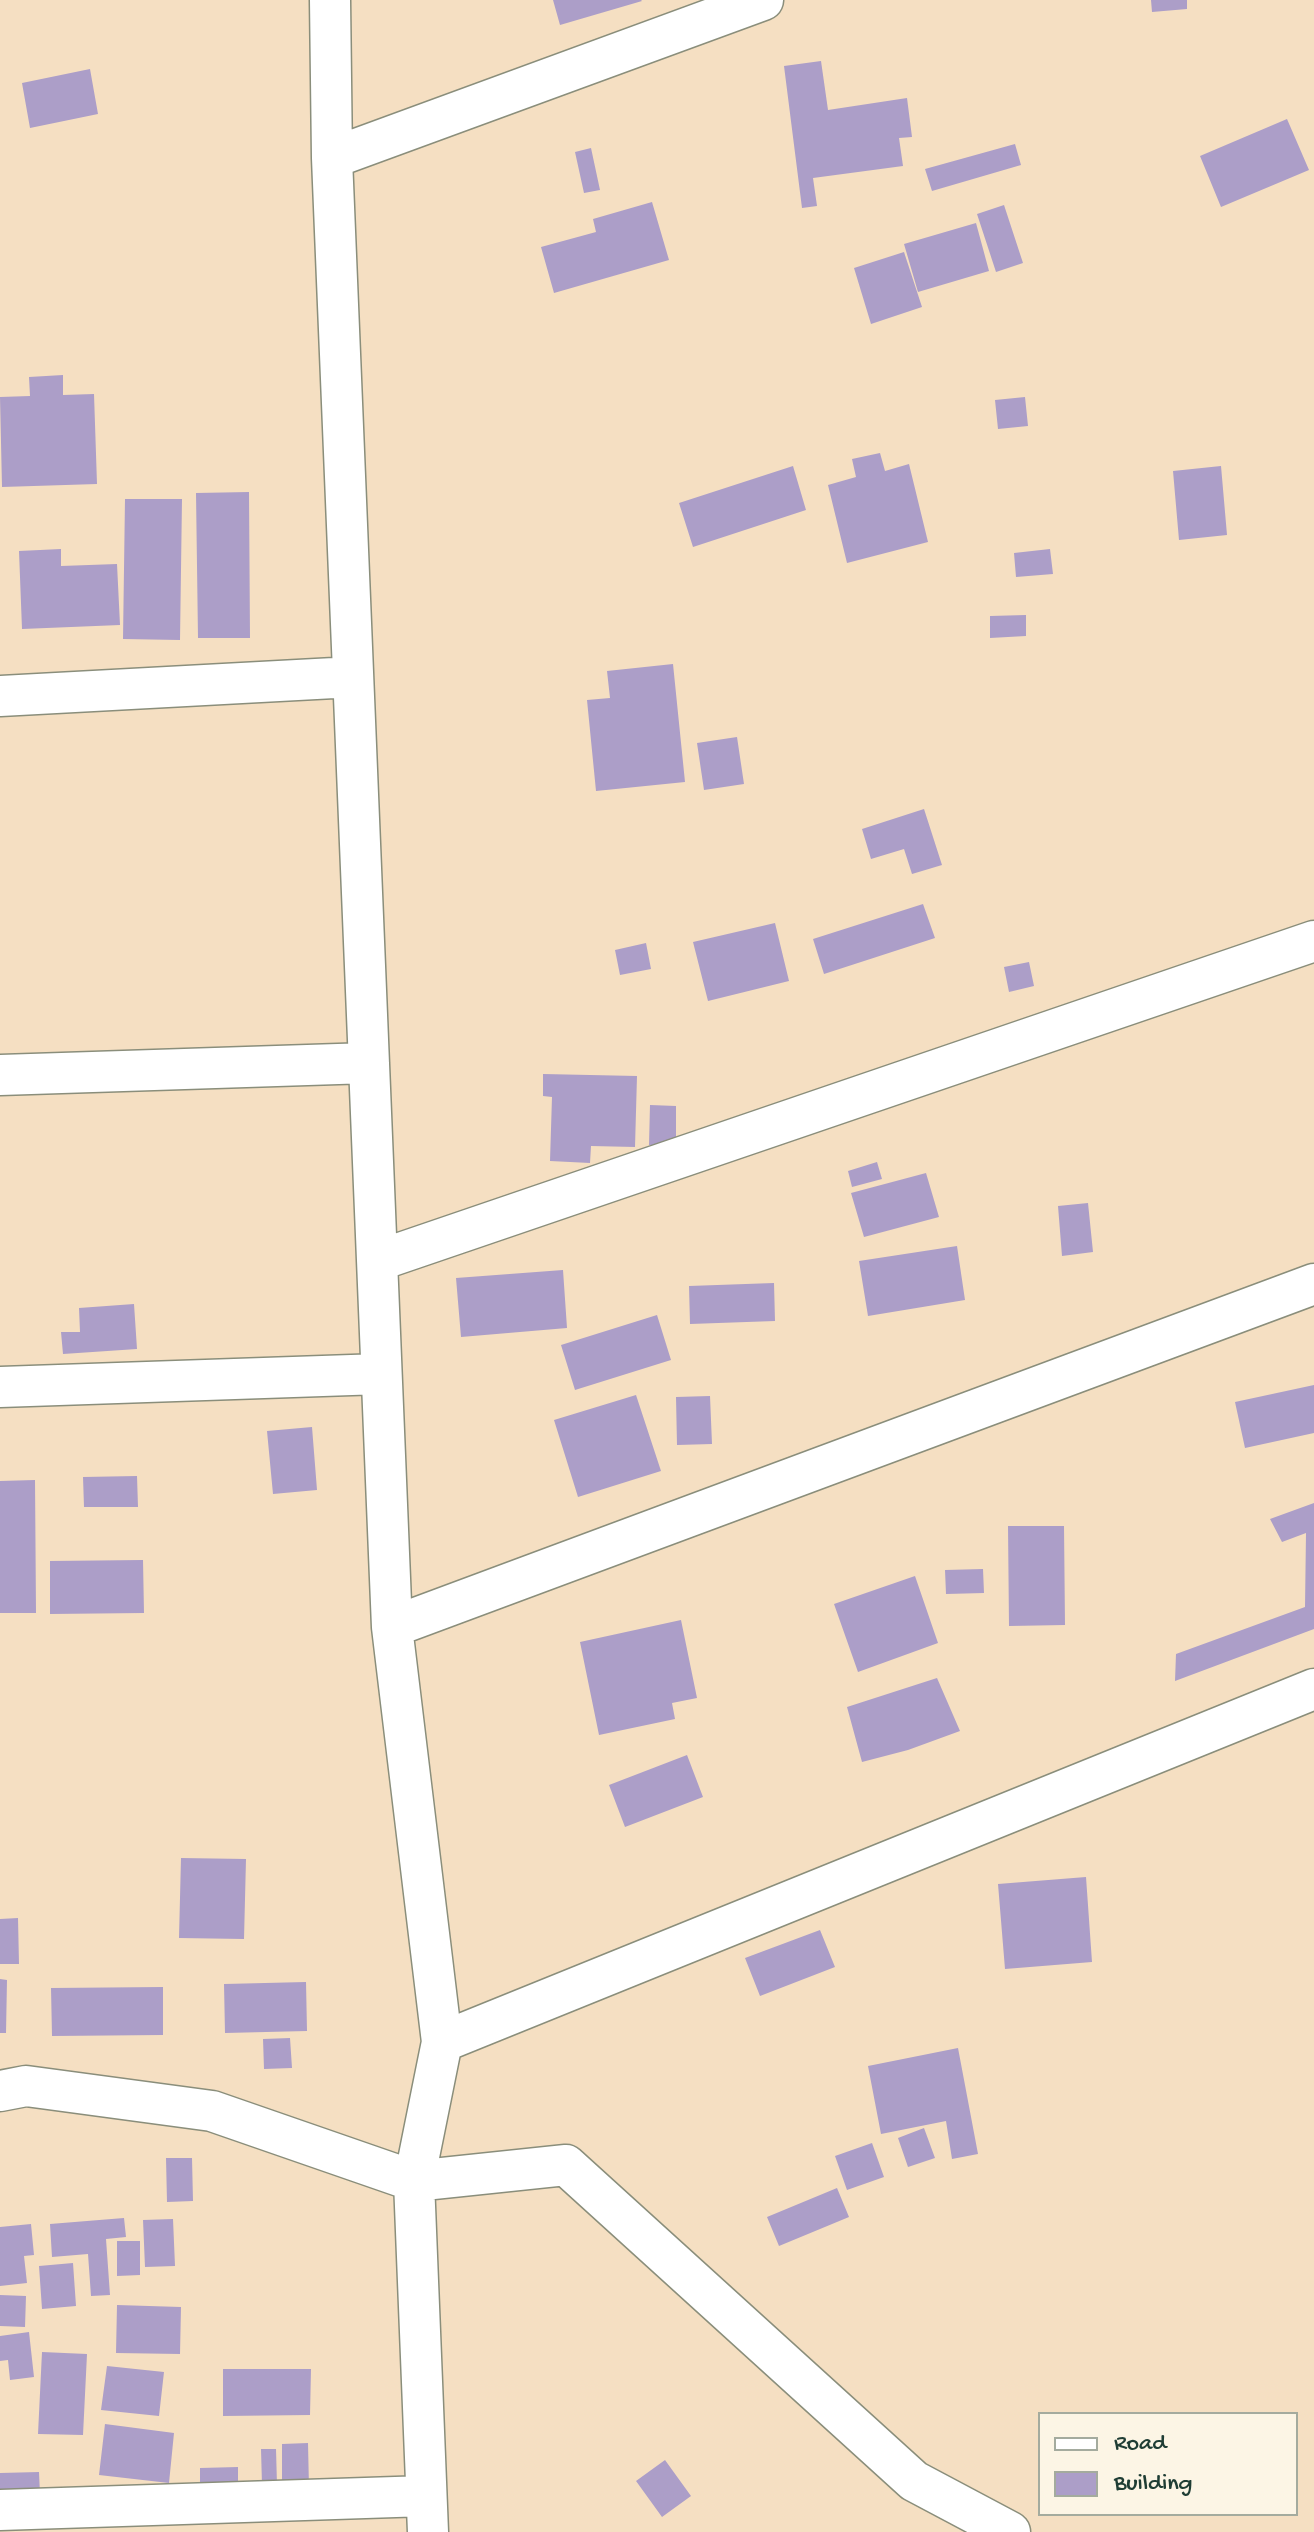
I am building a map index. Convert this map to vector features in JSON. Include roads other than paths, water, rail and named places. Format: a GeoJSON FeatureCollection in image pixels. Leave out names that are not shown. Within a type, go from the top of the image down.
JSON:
{"type":"FeatureCollection","features":[{"type":"Feature","properties":{"kind":"street"},"geometry":{"type":"LineString","coordinates":[[0,2510],[427,2514],[414,2181],[442,2042],[392,1627],[332,158],[330,0]]}},
{"type":"Feature","properties":{"kind":"street"},"geometry":{"type":"LineString","coordinates":[[332,158],[763,0]]}},
{"type":"Feature","properties":{"kind":"street"},"geometry":{"type":"LineString","coordinates":[[0,696],[353,677]]}},
{"type":"Feature","properties":{"kind":"street"},"geometry":{"type":"LineString","coordinates":[[377,1261],[1314,941]]}},
{"type":"Feature","properties":{"kind":"street"},"geometry":{"type":"LineString","coordinates":[[0,1075],[369,1063]]}},
{"type":"Feature","properties":{"kind":"street"},"geometry":{"type":"LineString","coordinates":[[392,1627],[1314,1284]]}},
{"type":"Feature","properties":{"kind":"street"},"geometry":{"type":"LineString","coordinates":[[0,1387],[381,1374]]}},
{"type":"Feature","properties":{"kind":"street"},"geometry":{"type":"LineString","coordinates":[[442,2042],[1314,1689]]}},
{"type":"Feature","properties":{"kind":"street"},"geometry":{"type":"LineString","coordinates":[[0,2091],[26,2086],[212,2111],[414,2181],[566,2165],[914,2481],[1010,2532]]}}]}
